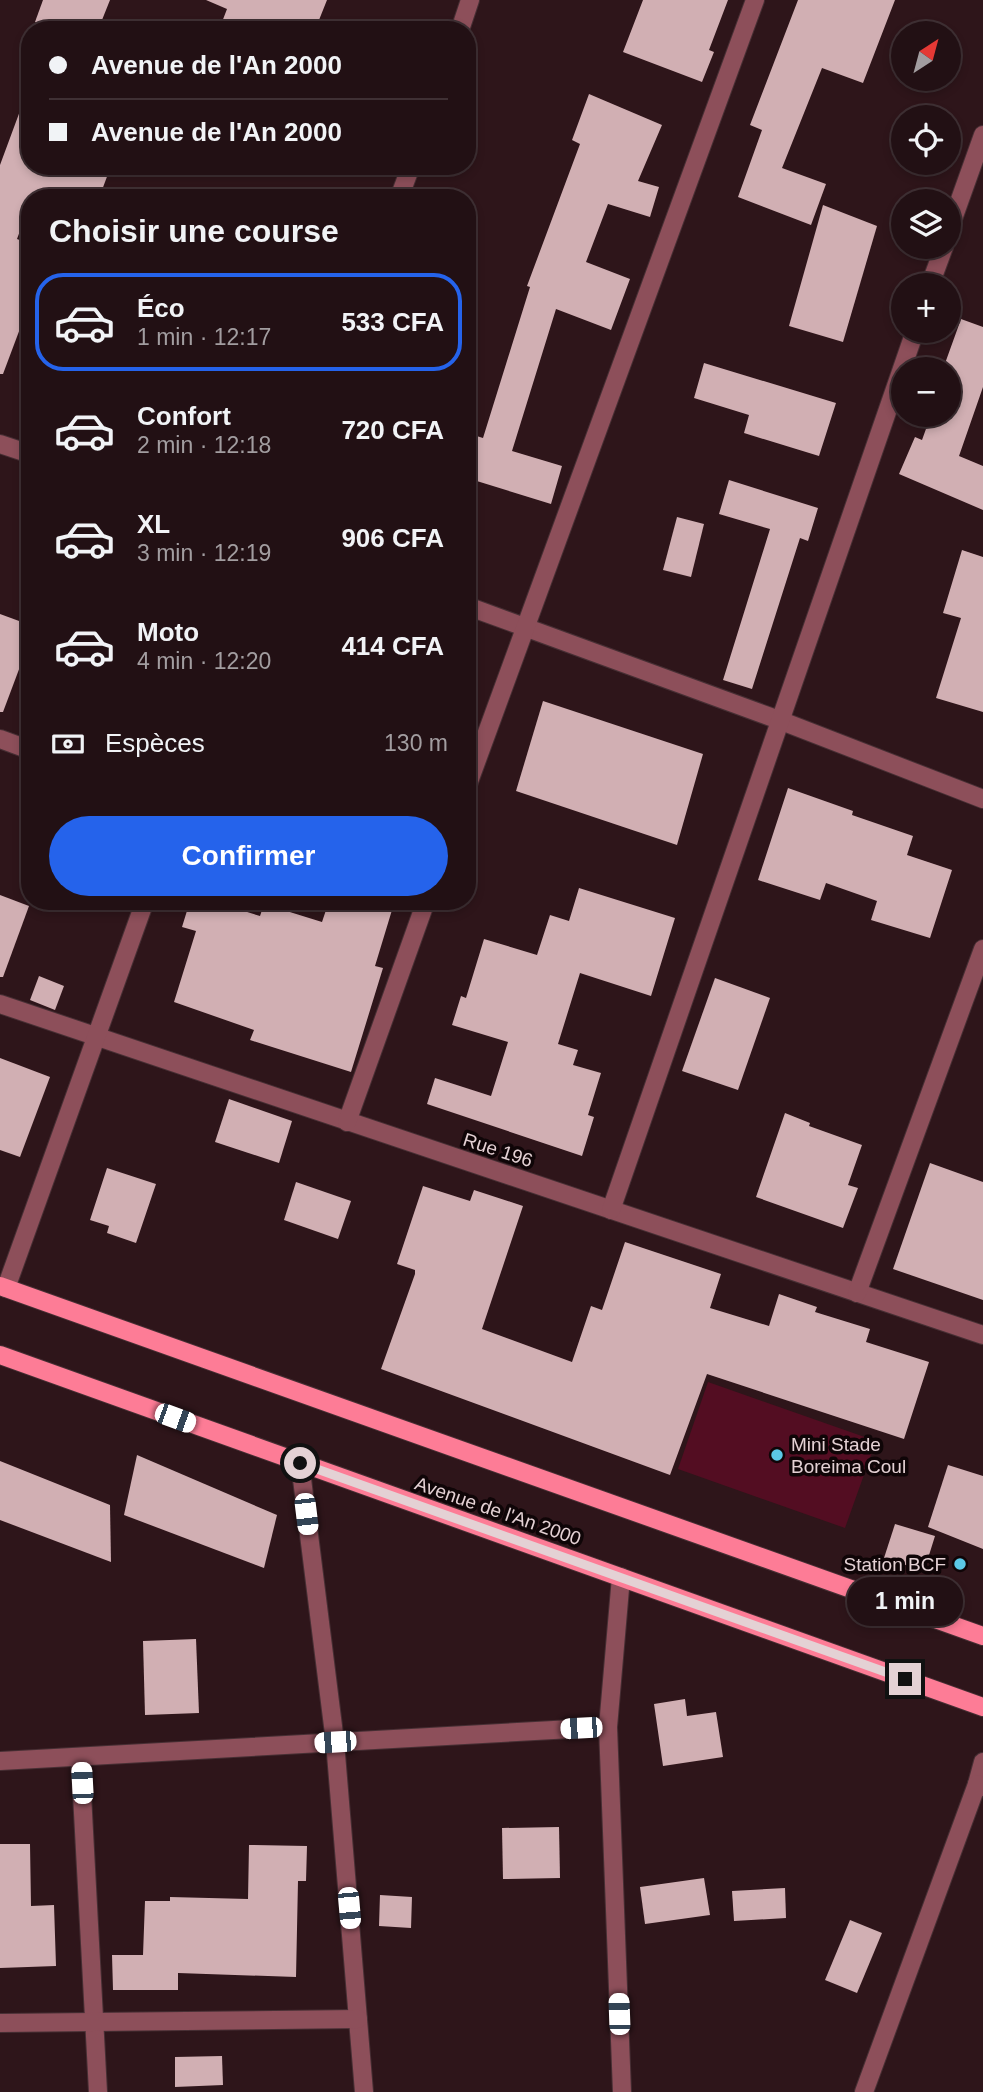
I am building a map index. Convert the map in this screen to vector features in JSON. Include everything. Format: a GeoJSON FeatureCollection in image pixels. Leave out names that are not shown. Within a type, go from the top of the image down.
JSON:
{"type":"FeatureCollection","features":[{"type":"Feature","properties":{"kind":"main road"},"geometry":{"type":"LineString","coordinates":[[3,1287],[983,1636]]}},
{"type":"Feature","properties":{"kind":"main road","name":"Avenue de l'An 2000"},"geometry":{"type":"LineString","coordinates":[[0,1355],[983,1707]]}},
{"type":"Feature","properties":{"kind":"street"},"geometry":{"type":"LineString","coordinates":[[463,21],[470,0]]}},
{"type":"Feature","properties":{"kind":"street"},"geometry":{"type":"LineString","coordinates":[[476,762],[755,0]]}},
{"type":"Feature","properties":{"kind":"street"},"geometry":{"type":"LineString","coordinates":[[961,197],[983,135]]}},
{"type":"Feature","properties":{"kind":"street"},"geometry":{"type":"LineString","coordinates":[[611,1210],[911,343]]}},
{"type":"Feature","properties":{"kind":"street"},"geometry":{"type":"LineString","coordinates":[[0,444],[21,451]]}},
{"type":"Feature","properties":{"kind":"street"},"geometry":{"type":"LineString","coordinates":[[476,609],[779,720],[983,799]]}},
{"type":"Feature","properties":{"kind":"street"},"geometry":{"type":"LineString","coordinates":[[0,739],[21,747]]}},
{"type":"Feature","properties":{"kind":"street"},"geometry":{"type":"LineString","coordinates":[[3,1287],[142,910]]}},
{"type":"Feature","properties":{"kind":"street"},"geometry":{"type":"LineString","coordinates":[[347,1122],[423,910]]}},
{"type":"Feature","properties":{"kind":"street"},"geometry":{"type":"LineString","coordinates":[[857,1293],[983,949]]}},
{"type":"Feature","properties":{"kind":"street","name":"Rue 196"},"geometry":{"type":"LineString","coordinates":[[0,1004],[983,1335]]}},
{"type":"Feature","properties":{"kind":"street"},"geometry":{"type":"LineString","coordinates":[[300,1463],[335,1742],[363,2092]]}},
{"type":"Feature","properties":{"kind":"street"},"geometry":{"type":"LineString","coordinates":[[621,1577],[608,1727],[622,2092]]}},
{"type":"Feature","properties":{"kind":"street"},"geometry":{"type":"LineString","coordinates":[[0,1761],[608,1727]]}},
{"type":"Feature","properties":{"kind":"street"},"geometry":{"type":"LineString","coordinates":[[80,1757],[98,2092]]}},
{"type":"Feature","properties":{"kind":"street"},"geometry":{"type":"LineString","coordinates":[[864,2092],[980,1785],[983,1762]]}},
{"type":"Feature","properties":{"kind":"street"},"geometry":{"type":"LineString","coordinates":[[0,2023],[358,2019]]}},
{"type":"Feature","properties":{"kind":"shaded area","name":"Mini Stade Boreima Coul"},"geometry":{"type":"Polygon","coordinates":[[[708,1382],[876,1441],[845,1528],[678,1469],[708,1382]]]}},
{"type":"Feature","properties":{"kind":"building"},"geometry":{"type":"Polygon","coordinates":[[[43,0],[110,0],[102,21],[35,21],[43,0]]]}},
{"type":"Feature","properties":{"kind":"building"},"geometry":{"type":"Polygon","coordinates":[[[206,0],[327,0],[319,21],[222,21],[227,9],[206,0]]]}},
{"type":"Feature","properties":{"kind":"building"},"geometry":{"type":"Polygon","coordinates":[[[643,0],[728,0],[709,50],[714,52],[702,82],[623,52],[643,0]]]}},
{"type":"Feature","properties":{"kind":"building"},"geometry":{"type":"Polygon","coordinates":[[[798,0],[895,0],[863,83],[822,68],[782,168],[826,184],[811,225],[738,197],[762,130],[750,125],[798,0]]]}},
{"type":"Feature","properties":{"kind":"building"},"geometry":{"type":"Polygon","coordinates":[[[589,94],[662,125],[638,181],[659,187],[650,217],[608,204],[586,262],[630,279],[611,330],[556,309],[512,451],[562,466],[551,504],[476,481],[476,436],[483,438],[530,287],[527,286],[580,144],[572,140],[589,94]]]}},
{"type":"Feature","properties":{"kind":"building"},"geometry":{"type":"Polygon","coordinates":[[[21,108],[21,175],[108,175],[102,189],[21,189],[21,228],[17,239],[21,241],[21,326],[3,374],[0,374],[0,165],[21,108]]]}},
{"type":"Feature","properties":{"kind":"building"},"geometry":{"type":"Polygon","coordinates":[[[823,205],[877,226],[843,342],[789,326],[823,205]]]}},
{"type":"Feature","properties":{"kind":"building"},"geometry":{"type":"Polygon","coordinates":[[[961,319],[983,327],[983,387],[959,456],[983,466],[983,510],[899,474],[915,437],[922,440],[927,427],[961,427],[961,357],[947,357],[952,343],[961,343],[961,319]]]}},
{"type":"Feature","properties":{"kind":"building"},"geometry":{"type":"Polygon","coordinates":[[[704,363],[836,403],[819,456],[744,433],[749,415],[694,398],[704,363]]]}},
{"type":"Feature","properties":{"kind":"building"},"geometry":{"type":"Polygon","coordinates":[[[729,480],[818,508],[808,541],[800,538],[752,689],[723,680],[770,529],[719,514],[729,480]]]}},
{"type":"Feature","properties":{"kind":"building"},"geometry":{"type":"Polygon","coordinates":[[[677,517],[704,524],[691,577],[663,570],[677,517]]]}},
{"type":"Feature","properties":{"kind":"building"},"geometry":{"type":"Polygon","coordinates":[[[962,550],[983,557],[983,712],[936,698],[961,618],[943,613],[962,550]]]}},
{"type":"Feature","properties":{"kind":"building"},"geometry":{"type":"Polygon","coordinates":[[[0,614],[21,622],[21,664],[3,712],[0,712],[0,614]]]}},
{"type":"Feature","properties":{"kind":"building"},"geometry":{"type":"Polygon","coordinates":[[[543,701],[703,754],[677,845],[516,791],[543,701]]]}},
{"type":"Feature","properties":{"kind":"building"},"geometry":{"type":"Polygon","coordinates":[[[788,788],[853,811],[852,815],[913,836],[907,855],[952,870],[930,938],[871,920],[877,901],[826,883],[820,900],[758,880],[788,788]]]}},
{"type":"Feature","properties":{"kind":"building"},"geometry":{"type":"Polygon","coordinates":[[[579,888],[675,918],[651,996],[580,973],[558,1044],[578,1050],[573,1065],[601,1073],[588,1115],[594,1117],[582,1156],[427,1104],[435,1078],[491,1096],[508,1042],[452,1025],[461,996],[466,998],[484,939],[537,955],[550,915],[569,921],[579,888]]]}},
{"type":"Feature","properties":{"kind":"building"},"geometry":{"type":"Polygon","coordinates":[[[0,895],[21,903],[21,910],[28,910],[3,977],[0,977],[0,895]]]}},
{"type":"Feature","properties":{"kind":"building"},"geometry":{"type":"Polygon","coordinates":[[[187,910],[241,910],[260,916],[262,910],[283,910],[322,922],[326,910],[392,910],[375,966],[383,968],[351,1072],[250,1040],[254,1030],[174,1002],[196,931],[182,927],[187,910]]]}},
{"type":"Feature","properties":{"kind":"building"},"geometry":{"type":"Polygon","coordinates":[[[39,976],[64,986],[55,1010],[30,1000],[39,976]]]}},
{"type":"Feature","properties":{"kind":"building"},"geometry":{"type":"Polygon","coordinates":[[[715,978],[770,998],[738,1090],[682,1071],[715,978]]]}},
{"type":"Feature","properties":{"kind":"building"},"geometry":{"type":"Polygon","coordinates":[[[0,1058],[50,1077],[20,1157],[0,1150],[0,1058]]]}},
{"type":"Feature","properties":{"kind":"building"},"geometry":{"type":"Polygon","coordinates":[[[229,1099],[292,1121],[279,1163],[215,1142],[229,1099]]]}},
{"type":"Feature","properties":{"kind":"building"},"geometry":{"type":"Polygon","coordinates":[[[785,1113],[810,1123],[809,1126],[862,1145],[848,1185],[858,1188],[843,1228],[756,1197],[785,1113]]]}},
{"type":"Feature","properties":{"kind":"building"},"geometry":{"type":"Polygon","coordinates":[[[930,1163],[983,1182],[983,1300],[893,1269],[930,1163]]]}},
{"type":"Feature","properties":{"kind":"building"},"geometry":{"type":"Polygon","coordinates":[[[107,1168],[156,1184],[136,1243],[107,1233],[109,1226],[90,1220],[107,1168]]]}},
{"type":"Feature","properties":{"kind":"building"},"geometry":{"type":"Polygon","coordinates":[[[296,1182],[351,1201],[338,1239],[284,1220],[296,1182]]]}},
{"type":"Feature","properties":{"kind":"building"},"geometry":{"type":"Polygon","coordinates":[[[423,1186],[470,1201],[474,1190],[523,1206],[482,1329],[572,1362],[591,1306],[602,1310],[625,1242],[721,1274],[710,1308],[769,1326],[779,1294],[817,1307],[815,1312],[870,1329],[866,1342],[929,1362],[904,1439],[707,1374],[670,1475],[381,1369],[415,1274],[415,1270],[397,1264],[423,1186]]]}},
{"type":"Feature","properties":{"kind":"building"},"geometry":{"type":"Polygon","coordinates":[[[137,1455],[277,1515],[264,1568],[124,1515],[137,1455]]]}},
{"type":"Feature","properties":{"kind":"building"},"geometry":{"type":"Polygon","coordinates":[[[0,1461],[110,1505],[111,1562],[0,1520],[0,1461]]]}},
{"type":"Feature","properties":{"kind":"building"},"geometry":{"type":"Polygon","coordinates":[[[948,1465],[983,1476],[983,1549],[928,1527],[948,1465]]]}},
{"type":"Feature","properties":{"kind":"building"},"geometry":{"type":"Polygon","coordinates":[[[895,1524],[935,1536],[924,1571],[884,1558],[895,1524]]]}},
{"type":"Feature","properties":{"kind":"building"},"geometry":{"type":"Polygon","coordinates":[[[196,1639],[199,1713],[145,1715],[143,1641],[196,1639]]]}},
{"type":"Feature","properties":{"kind":"building"},"geometry":{"type":"Polygon","coordinates":[[[685,1699],[687,1716],[716,1712],[723,1757],[663,1766],[654,1704],[685,1699]]]}},
{"type":"Feature","properties":{"kind":"building"},"geometry":{"type":"Polygon","coordinates":[[[559,1827],[560,1878],[503,1879],[502,1828],[559,1827]]]}},
{"type":"Feature","properties":{"kind":"building"},"geometry":{"type":"Polygon","coordinates":[[[0,1844],[30,1844],[31,1906],[54,1905],[56,1966],[0,1968],[0,1844]]]}},
{"type":"Feature","properties":{"kind":"building"},"geometry":{"type":"Polygon","coordinates":[[[249,1845],[307,1846],[306,1881],[298,1881],[296,1977],[178,1973],[178,1990],[113,1990],[112,1955],[143,1955],[145,1901],[170,1901],[170,1897],[248,1899],[249,1845]]]}},
{"type":"Feature","properties":{"kind":"building"},"geometry":{"type":"Polygon","coordinates":[[[704,1878],[710,1915],[645,1924],[640,1887],[704,1878]]]}},
{"type":"Feature","properties":{"kind":"building"},"geometry":{"type":"Polygon","coordinates":[[[785,1888],[786,1918],[734,1921],[732,1891],[785,1888]]]}},
{"type":"Feature","properties":{"kind":"building"},"geometry":{"type":"Polygon","coordinates":[[[380,1895],[412,1897],[411,1928],[379,1926],[380,1895]]]}},
{"type":"Feature","properties":{"kind":"building"},"geometry":{"type":"Polygon","coordinates":[[[850,1920],[882,1933],[857,1993],[825,1980],[850,1920]]]}},
{"type":"Feature","properties":{"kind":"building"},"geometry":{"type":"Polygon","coordinates":[[[222,2056],[223,2085],[175,2087],[175,2057],[222,2056]]]}},
{"type":"Feature","properties":{"kind":"place","name":"Mini Stade Boreima Coul"},"geometry":{"type":"Point","coordinates":[777,1455]}},
{"type":"Feature","properties":{"kind":"place","name":"Station BCF"},"geometry":{"type":"Point","coordinates":[960,1564]}},
{"type":"Feature","properties":{"kind":"route"},"geometry":{"type":"LineString","coordinates":[[300,1463],[905,1679]]}}]}
